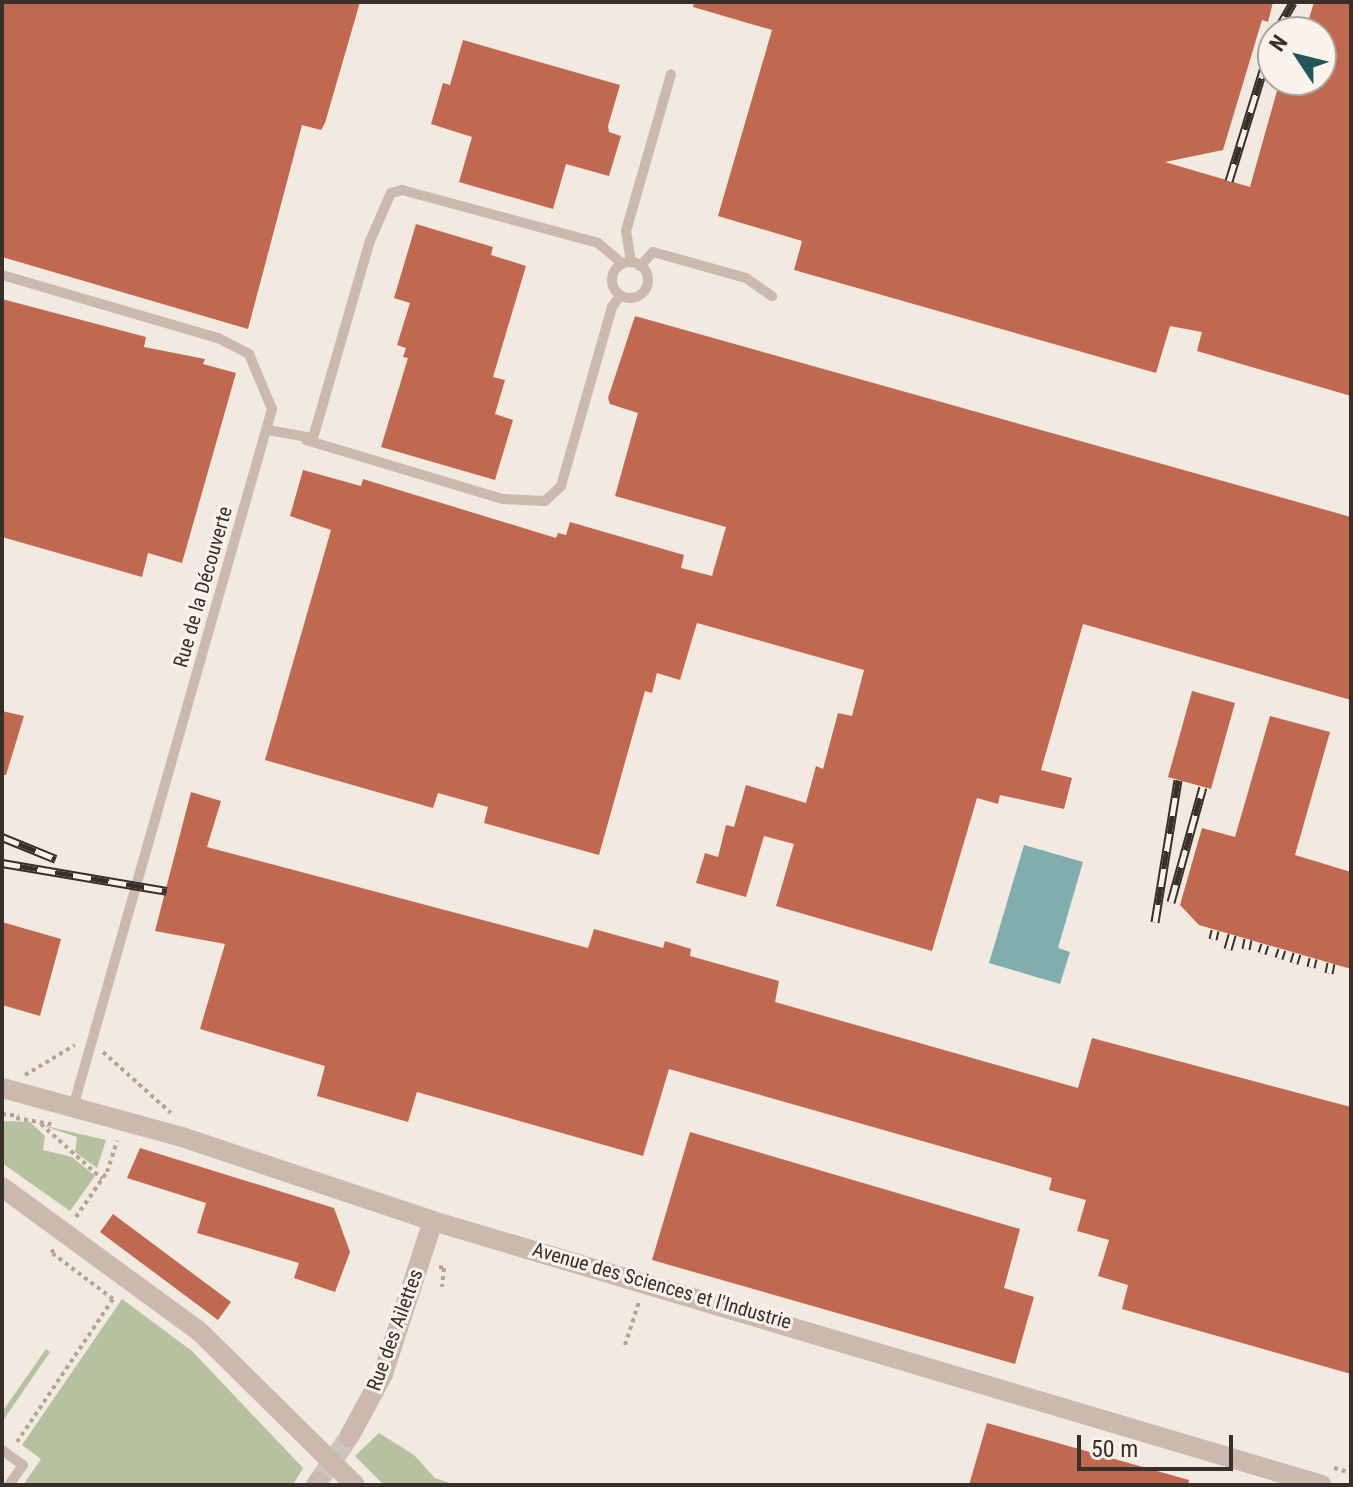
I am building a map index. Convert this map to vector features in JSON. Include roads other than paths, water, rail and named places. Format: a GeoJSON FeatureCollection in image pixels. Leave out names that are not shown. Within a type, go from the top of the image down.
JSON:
{"type":"FeatureCollection","features":[{"type":"Feature","properties":{"kind":"street","name":"Avenue des Sciences et l'Industrie"},"geometry":{"type":"LineString","coordinates":[[2,1088],[336,1185],[433,1221],[1322,1485]]}},
{"type":"Feature","properties":{"kind":"street"},"geometry":{"type":"LineString","coordinates":[[2,1187],[199,1331],[355,1485]]}},
{"type":"Feature","properties":{"kind":"street","name":"Rue des Ailettes"},"geometry":{"type":"LineString","coordinates":[[349,1437],[383,1374],[433,1221]]}},
{"type":"Feature","properties":{"kind":"lane"},"geometry":{"type":"LineString","coordinates":[[631,263],[626,231],[671,74]]}},
{"type":"Feature","properties":{"kind":"lane"},"geometry":{"type":"LineString","coordinates":[[304,440],[315,434],[370,241],[391,193],[402,190],[598,243],[631,263],[649,280],[646,291],[638,297],[620,296]]}},
{"type":"Feature","properties":{"kind":"lane"},"geometry":{"type":"LineString","coordinates":[[620,296],[611,281],[631,263],[653,252],[746,278],[772,296]]}},
{"type":"Feature","properties":{"kind":"lane","name":"Rue de la Découverte"},"geometry":{"type":"LineString","coordinates":[[2,275],[218,338],[249,354],[272,409],[73,1107]]}},
{"type":"Feature","properties":{"kind":"lane"},"geometry":{"type":"LineString","coordinates":[[268,430],[503,499],[545,501],[561,486],[612,307],[620,296]]}},
{"type":"Feature","properties":{"kind":"lane"},"geometry":{"type":"LineString","coordinates":[[5,1452],[23,1465],[9,1485]]}},
{"type":"Feature","properties":{"kind":"water"},"geometry":{"type":"Polygon","coordinates":[[[1024,845],[1083,862],[1058,948],[1070,952],[1060,984],[989,963],[1024,845]]]}},
{"type":"Feature","properties":{"kind":"tunnel"},"geometry":{"type":"LineString","coordinates":[[318,1482],[349,1437]]}},
{"type":"Feature","properties":{"kind":"railway"},"geometry":{"type":"LineString","coordinates":[[1285,16],[1293,2]]}},
{"type":"Feature","properties":{"kind":"railway"},"geometry":{"type":"LineString","coordinates":[[1229,181],[1257,90]]}},
{"type":"Feature","properties":{"kind":"railway"},"geometry":{"type":"LineString","coordinates":[[1155,922],[1178,780]]}},
{"type":"Feature","properties":{"kind":"railway"},"geometry":{"type":"LineString","coordinates":[[1171,902],[1203,787]]}},
{"type":"Feature","properties":{"kind":"railway"},"geometry":{"type":"LineString","coordinates":[[2,837],[56,859]]}},
{"type":"Feature","properties":{"kind":"railway"},"geometry":{"type":"LineString","coordinates":[[2,863],[167,891]]}},
{"type":"Feature","properties":{"kind":"railway"},"geometry":{"type":"LineString","coordinates":[[1213,939],[1215,930]]}},
{"type":"Feature","properties":{"kind":"railway"},"geometry":{"type":"LineString","coordinates":[[1228,949],[1232,935]]}},
{"type":"Feature","properties":{"kind":"railway"},"geometry":{"type":"LineString","coordinates":[[1246,949],[1248,939]]}},
{"type":"Feature","properties":{"kind":"railway"},"geometry":{"type":"LineString","coordinates":[[1262,953],[1265,944]]}},
{"type":"Feature","properties":{"kind":"railway"},"geometry":{"type":"LineString","coordinates":[[1279,958],[1282,949]]}},
{"type":"Feature","properties":{"kind":"railway"},"geometry":{"type":"LineString","coordinates":[[1294,963],[1297,953]]}},
{"type":"Feature","properties":{"kind":"railway"},"geometry":{"type":"LineString","coordinates":[[1311,967],[1313,958]]}},
{"type":"Feature","properties":{"kind":"railway"},"geometry":{"type":"LineString","coordinates":[[1329,973],[1331,963]]}}]}
